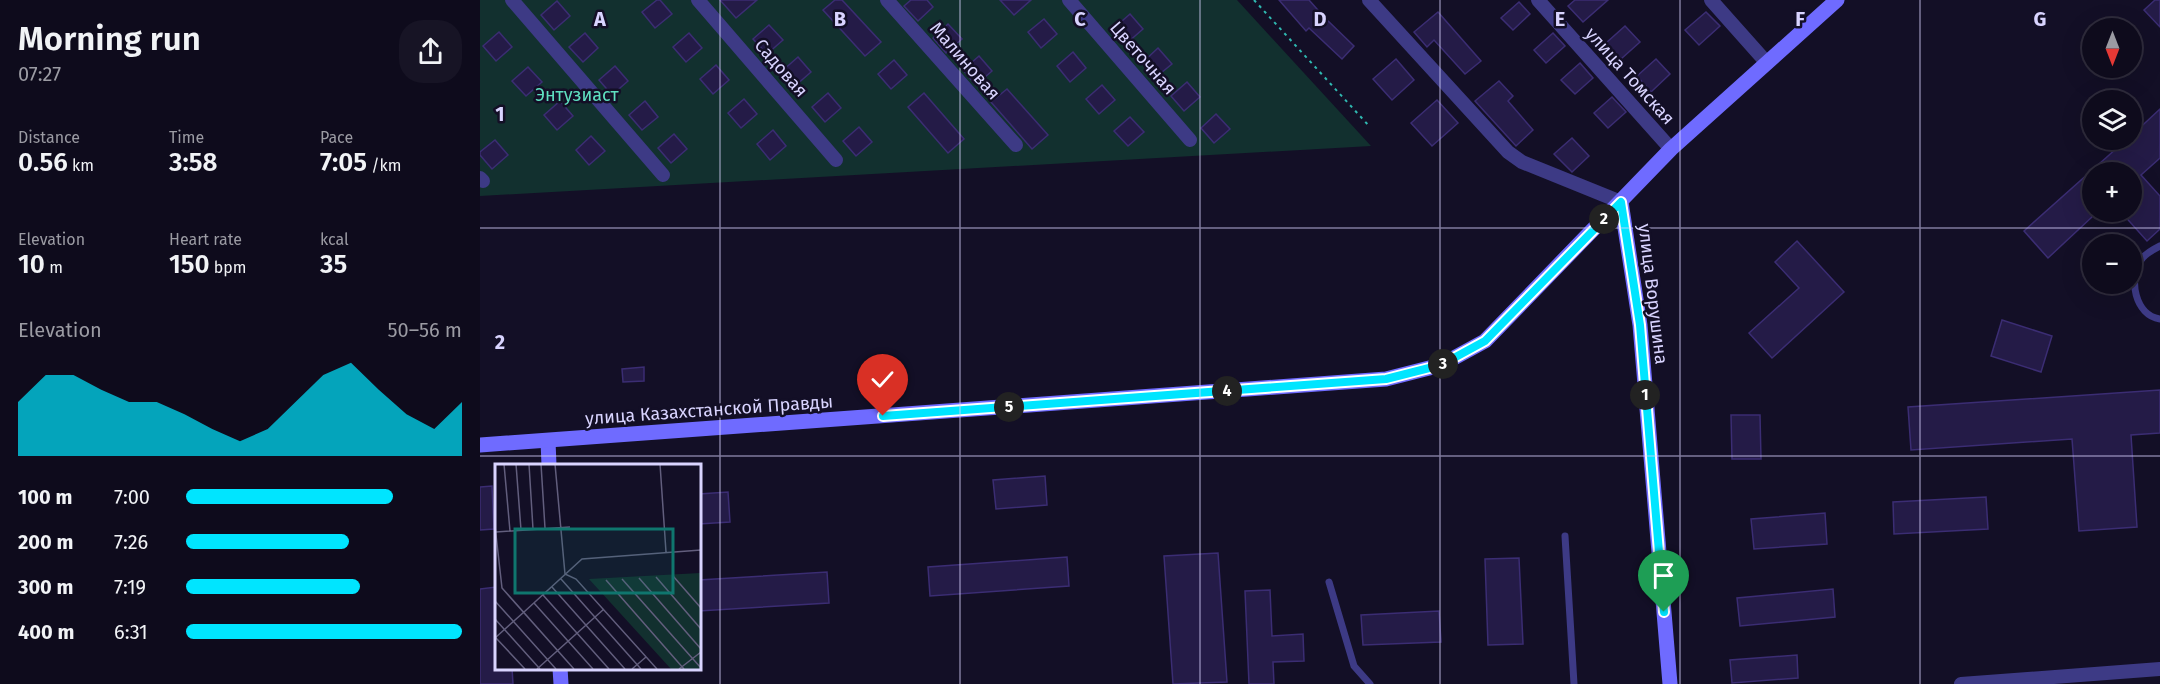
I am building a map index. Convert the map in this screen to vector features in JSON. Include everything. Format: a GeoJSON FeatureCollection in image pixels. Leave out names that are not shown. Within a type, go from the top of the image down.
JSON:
{"type":"FeatureCollection","features":[{"type":"Feature","properties":{"kind":"street"},"geometry":{"type":"LineString","coordinates":[[512,0],[663,175]]}},
{"type":"Feature","properties":{"kind":"street","name":"Садовая"},"geometry":{"type":"LineString","coordinates":[[698,0],[836,160]]}},
{"type":"Feature","properties":{"kind":"street","name":"Малиновая"},"geometry":{"type":"LineString","coordinates":[[887,0],[1016,145]]}},
{"type":"Feature","properties":{"kind":"street","name":"Цветочная"},"geometry":{"type":"LineString","coordinates":[[1069,0],[1190,140]]}},
{"type":"Feature","properties":{"kind":"street","name":"улица Ворушина"},"geometry":{"type":"LineString","coordinates":[[1369,0],[1508,152],[1522,162],[1621,202],[1640,325],[1670,684]]}},
{"type":"Feature","properties":{"kind":"street","name":"улица Томская"},"geometry":{"type":"LineString","coordinates":[[1538,0],[1671,149]]}},
{"type":"Feature","properties":{"kind":"street"},"geometry":{"type":"LineString","coordinates":[[1711,0],[1767,63]]}},
{"type":"Feature","properties":{"kind":"street","name":"улица Казахстанской Правды"},"geometry":{"type":"LineString","coordinates":[[480,445],[1386,379],[1441,365],[1485,341],[1671,149],[1837,0]]}},
{"type":"Feature","properties":{"kind":"street"},"geometry":{"type":"LineString","coordinates":[[548,441],[549,464]]}},
{"type":"Feature","properties":{"kind":"street"},"geometry":{"type":"LineString","coordinates":[[560,669],[561,684]]}},
{"type":"Feature","properties":{"kind":"street"},"geometry":{"type":"LineString","coordinates":[[1961,684],[2093,679],[2160,669]]}},
{"type":"Feature","properties":{"kind":"lane"},"geometry":{"type":"LineString","coordinates":[[2160,246],[2141,260],[2135,276],[2137,299],[2145,311],[2154,318],[2160,319]]}},
{"type":"Feature","properties":{"kind":"lane"},"geometry":{"type":"LineString","coordinates":[[1564,536],[1574,684]]}},
{"type":"Feature","properties":{"kind":"lane"},"geometry":{"type":"LineString","coordinates":[[1329,582],[1354,666],[1370,684]]}},
{"type":"Feature","properties":{"kind":"path"},"geometry":{"type":"LineString","coordinates":[[1254,0],[1370,127]]}},
{"type":"Feature","properties":{"kind":"green space","name":"Энтузиаст"},"geometry":{"type":"Polygon","coordinates":[[[480,0],[1237,0],[1371,146],[480,196],[480,0]]]}},
{"type":"Feature","properties":{"kind":"building"},"geometry":{"type":"Polygon","coordinates":[[[660,0],[672,14],[655,28],[642,12],[660,0]]]}},
{"type":"Feature","properties":{"kind":"building"},"geometry":{"type":"Polygon","coordinates":[[[720,0],[757,0],[736,18],[720,0]]]}},
{"type":"Feature","properties":{"kind":"building"},"geometry":{"type":"Polygon","coordinates":[[[835,0],[842,0],[881,42],[865,56],[823,10],[835,0]]]}},
{"type":"Feature","properties":{"kind":"building"},"geometry":{"type":"Polygon","coordinates":[[[911,0],[927,0],[933,7],[918,21],[904,6],[911,0]]]}},
{"type":"Feature","properties":{"kind":"building"},"geometry":{"type":"Polygon","coordinates":[[[1000,0],[1031,0],[1014,15],[1000,0]]]}},
{"type":"Feature","properties":{"kind":"building"},"geometry":{"type":"Polygon","coordinates":[[[1279,0],[1309,0],[1354,46],[1342,59],[1309,28],[1306,31],[1279,0]]]}},
{"type":"Feature","properties":{"kind":"building"},"geometry":{"type":"Polygon","coordinates":[[[1575,0],[1608,0],[1583,22],[1568,6],[1575,0]]]}},
{"type":"Feature","properties":{"kind":"building"},"geometry":{"type":"Polygon","coordinates":[[[2155,0],[2160,0],[2160,27],[2144,10],[2155,0]]]}},
{"type":"Feature","properties":{"kind":"building"},"geometry":{"type":"Polygon","coordinates":[[[557,1],[570,16],[554,30],[541,15],[557,1]]]}},
{"type":"Feature","properties":{"kind":"building"},"geometry":{"type":"Polygon","coordinates":[[[1519,2],[1530,14],[1513,30],[1501,18],[1519,2]]]}},
{"type":"Feature","properties":{"kind":"building"},"geometry":{"type":"Polygon","coordinates":[[[1438,12],[1481,61],[1465,74],[1434,40],[1427,47],[1414,32],[1438,12]]]}},
{"type":"Feature","properties":{"kind":"building"},"geometry":{"type":"Polygon","coordinates":[[[1706,12],[1720,26],[1699,45],[1685,30],[1706,12]]]}},
{"type":"Feature","properties":{"kind":"building"},"geometry":{"type":"Polygon","coordinates":[[[1130,14],[1143,29],[1127,43],[1114,28],[1130,14]]]}},
{"type":"Feature","properties":{"kind":"building"},"geometry":{"type":"Polygon","coordinates":[[[1044,19],[1057,34],[1041,48],[1028,32],[1044,19]]]}},
{"type":"Feature","properties":{"kind":"building"},"geometry":{"type":"Polygon","coordinates":[[[948,24],[962,39],[946,53],[933,38],[948,24]]]}},
{"type":"Feature","properties":{"kind":"building"},"geometry":{"type":"Polygon","coordinates":[[[769,25],[783,40],[767,54],[753,39],[769,25]]]}},
{"type":"Feature","properties":{"kind":"building"},"geometry":{"type":"Polygon","coordinates":[[[1625,26],[1640,42],[1621,59],[1606,43],[1625,26]]]}},
{"type":"Feature","properties":{"kind":"building"},"geometry":{"type":"Polygon","coordinates":[[[499,32],[512,47],[496,61],[483,46],[499,32]]]}},
{"type":"Feature","properties":{"kind":"building"},"geometry":{"type":"Polygon","coordinates":[[[585,33],[598,48],[583,62],[569,47],[585,33]]]}},
{"type":"Feature","properties":{"kind":"building"},"geometry":{"type":"Polygon","coordinates":[[[689,33],[702,48],[686,62],[673,47],[689,33]]]}},
{"type":"Feature","properties":{"kind":"building"},"geometry":{"type":"Polygon","coordinates":[[[1553,33],[1565,46],[1546,63],[1534,50],[1553,33]]]}},
{"type":"Feature","properties":{"kind":"building"},"geometry":{"type":"Polygon","coordinates":[[[1158,48],[1172,64],[1156,77],[1143,62],[1158,48]]]}},
{"type":"Feature","properties":{"kind":"building"},"geometry":{"type":"Polygon","coordinates":[[[1073,52],[1086,68],[1070,82],[1057,66],[1073,52]]]}},
{"type":"Feature","properties":{"kind":"building"},"geometry":{"type":"Polygon","coordinates":[[[979,56],[992,71],[976,85],[963,70],[979,56]]]}},
{"type":"Feature","properties":{"kind":"building"},"geometry":{"type":"Polygon","coordinates":[[[798,57],[811,72],[795,86],[782,71],[798,57]]]}},
{"type":"Feature","properties":{"kind":"building"},"geometry":{"type":"Polygon","coordinates":[[[1396,59],[1414,80],[1392,100],[1373,79],[1396,59]]]}},
{"type":"Feature","properties":{"kind":"building"},"geometry":{"type":"Polygon","coordinates":[[[1656,59],[1670,74],[1651,92],[1637,76],[1656,59]]]}},
{"type":"Feature","properties":{"kind":"building"},"geometry":{"type":"Polygon","coordinates":[[[894,60],[907,75],[891,89],[878,74],[894,60]]]}},
{"type":"Feature","properties":{"kind":"building"},"geometry":{"type":"Polygon","coordinates":[[[1580,63],[1593,78],[1575,94],[1561,80],[1580,63]]]}},
{"type":"Feature","properties":{"kind":"building"},"geometry":{"type":"Polygon","coordinates":[[[716,65],[729,80],[713,94],[700,79],[716,65]]]}},
{"type":"Feature","properties":{"kind":"building"},"geometry":{"type":"Polygon","coordinates":[[[615,66],[628,81],[612,95],[599,80],[615,66]]]}},
{"type":"Feature","properties":{"kind":"building"},"geometry":{"type":"Polygon","coordinates":[[[528,67],[542,82],[526,96],[512,81],[528,67]]]}},
{"type":"Feature","properties":{"kind":"building"},"geometry":{"type":"Polygon","coordinates":[[[1499,81],[1513,96],[1508,101],[1533,130],[1516,146],[1475,101],[1499,81]]]}},
{"type":"Feature","properties":{"kind":"building"},"geometry":{"type":"Polygon","coordinates":[[[1187,82],[1200,97],[1184,111],[1171,96],[1187,82]]]}},
{"type":"Feature","properties":{"kind":"building"},"geometry":{"type":"Polygon","coordinates":[[[1102,85],[1115,100],[1099,114],[1086,99],[1102,85]]]}},
{"type":"Feature","properties":{"kind":"building"},"geometry":{"type":"Polygon","coordinates":[[[1007,89],[1048,135],[1032,149],[991,102],[1007,89]]]}},
{"type":"Feature","properties":{"kind":"building"},"geometry":{"type":"Polygon","coordinates":[[[828,93],[841,108],[825,122],[812,107],[828,93]]]}},
{"type":"Feature","properties":{"kind":"building"},"geometry":{"type":"Polygon","coordinates":[[[924,93],[964,139],[948,153],[908,107],[924,93]]]}},
{"type":"Feature","properties":{"kind":"building"},"geometry":{"type":"Polygon","coordinates":[[[1612,97],[1626,112],[1608,128],[1594,113],[1612,97]]]}},
{"type":"Feature","properties":{"kind":"building"},"geometry":{"type":"Polygon","coordinates":[[[744,99],[757,114],[741,128],[728,113],[744,99]]]}},
{"type":"Feature","properties":{"kind":"building"},"geometry":{"type":"Polygon","coordinates":[[[1437,100],[1458,123],[1432,146],[1411,123],[1437,100]]]}},
{"type":"Feature","properties":{"kind":"building"},"geometry":{"type":"Polygon","coordinates":[[[560,101],[573,116],[557,130],[544,115],[560,101]]]}},
{"type":"Feature","properties":{"kind":"building"},"geometry":{"type":"Polygon","coordinates":[[[645,101],[658,117],[642,130],[629,115],[645,101]]]}},
{"type":"Feature","properties":{"kind":"building"},"geometry":{"type":"Polygon","coordinates":[[[2160,109],[2160,158],[2142,174],[2142,162],[2101,162],[2115,150],[2142,150],[2142,126],[2160,109]]]}},
{"type":"Feature","properties":{"kind":"building"},"geometry":{"type":"Polygon","coordinates":[[[1216,114],[1230,129],[1214,143],[1201,128],[1216,114]]]}},
{"type":"Feature","properties":{"kind":"building"},"geometry":{"type":"Polygon","coordinates":[[[1130,117],[1144,132],[1128,146],[1114,131],[1130,117]]]}},
{"type":"Feature","properties":{"kind":"building"},"geometry":{"type":"Polygon","coordinates":[[[859,127],[872,142],[856,156],[843,141],[859,127]]]}},
{"type":"Feature","properties":{"kind":"building"},"geometry":{"type":"Polygon","coordinates":[[[773,130],[786,146],[770,160],[757,144],[773,130]]]}},
{"type":"Feature","properties":{"kind":"building"},"geometry":{"type":"Polygon","coordinates":[[[674,134],[687,149],[671,163],[658,148],[674,134]]]}},
{"type":"Feature","properties":{"kind":"building"},"geometry":{"type":"Polygon","coordinates":[[[591,136],[605,151],[589,165],[576,150],[591,136]]]}},
{"type":"Feature","properties":{"kind":"building"},"geometry":{"type":"Polygon","coordinates":[[[1572,138],[1589,156],[1572,172],[1554,154],[1572,138]]]}},
{"type":"Feature","properties":{"kind":"building"},"geometry":{"type":"Polygon","coordinates":[[[495,140],[508,155],[492,169],[480,152],[495,140]]]}},
{"type":"Feature","properties":{"kind":"building"},"geometry":{"type":"Polygon","coordinates":[[[2142,176],[2160,196],[2160,229],[2147,241],[2130,222],[2142,222],[2142,176]]]}},
{"type":"Feature","properties":{"kind":"building"},"geometry":{"type":"Polygon","coordinates":[[[2082,179],[2082,222],[2087,222],[2048,258],[2024,231],[2082,179]]]}},
{"type":"Feature","properties":{"kind":"building"},"geometry":{"type":"Polygon","coordinates":[[[1797,241],[1844,292],[1772,358],[1749,333],[1799,288],[1775,262],[1797,241]]]}},
{"type":"Feature","properties":{"kind":"building"},"geometry":{"type":"Polygon","coordinates":[[[2002,320],[2052,336],[2041,372],[1991,356],[2002,320]]]}},
{"type":"Feature","properties":{"kind":"building"},"geometry":{"type":"Polygon","coordinates":[[[644,367],[644,381],[623,382],[622,369],[644,367]]]}},
{"type":"Feature","properties":{"kind":"building"},"geometry":{"type":"Polygon","coordinates":[[[2160,390],[2160,433],[2131,435],[2137,527],[2079,531],[2072,439],[1911,450],[1908,407],[2160,390]]]}},
{"type":"Feature","properties":{"kind":"building"},"geometry":{"type":"Polygon","coordinates":[[[1731,415],[1760,415],[1761,459],[1732,459],[1731,415]]]}},
{"type":"Feature","properties":{"kind":"building"},"geometry":{"type":"Polygon","coordinates":[[[1045,476],[1047,505],[996,509],[993,480],[1045,476]]]}},
{"type":"Feature","properties":{"kind":"building"},"geometry":{"type":"Polygon","coordinates":[[[492,486],[494,529],[480,530],[480,487],[492,486]]]}},
{"type":"Feature","properties":{"kind":"building"},"geometry":{"type":"Polygon","coordinates":[[[728,492],[730,522],[700,524],[700,494],[728,492]]]}},
{"type":"Feature","properties":{"kind":"building"},"geometry":{"type":"Polygon","coordinates":[[[1986,497],[1988,529],[1894,534],[1893,502],[1986,497]]]}},
{"type":"Feature","properties":{"kind":"building"},"geometry":{"type":"Polygon","coordinates":[[[1825,513],[1827,544],[1754,549],[1751,519],[1825,513]]]}},
{"type":"Feature","properties":{"kind":"building"},"geometry":{"type":"Polygon","coordinates":[[[1218,553],[1227,682],[1173,684],[1164,556],[1218,553]]]}},
{"type":"Feature","properties":{"kind":"building"},"geometry":{"type":"Polygon","coordinates":[[[1067,557],[1069,586],[930,596],[928,567],[1067,557]]]}},
{"type":"Feature","properties":{"kind":"building"},"geometry":{"type":"Polygon","coordinates":[[[1519,558],[1523,644],[1488,645],[1485,559],[1519,558]]]}},
{"type":"Feature","properties":{"kind":"building"},"geometry":{"type":"Polygon","coordinates":[[[827,572],[829,603],[700,611],[700,580],[827,572]]]}},
{"type":"Feature","properties":{"kind":"building"},"geometry":{"type":"Polygon","coordinates":[[[495,587],[495,669],[512,669],[513,684],[480,684],[480,589],[495,587]]]}},
{"type":"Feature","properties":{"kind":"building"},"geometry":{"type":"Polygon","coordinates":[[[1833,589],[1835,617],[1740,626],[1737,598],[1833,589]]]}},
{"type":"Feature","properties":{"kind":"building"},"geometry":{"type":"Polygon","coordinates":[[[1270,590],[1272,636],[1303,634],[1304,661],[1273,662],[1274,684],[1249,684],[1245,591],[1270,590]]]}},
{"type":"Feature","properties":{"kind":"building"},"geometry":{"type":"Polygon","coordinates":[[[1439,611],[1441,642],[1363,645],[1361,615],[1439,611]]]}},
{"type":"Feature","properties":{"kind":"building"},"geometry":{"type":"Polygon","coordinates":[[[1797,655],[1798,678],[1732,683],[1730,660],[1797,655]]]}},
{"type":"Feature","properties":{"kind":"route"},"geometry":{"type":"LineString","coordinates":[[883,416],[1386,379],[1441,365],[1485,341],[1621,202],[1640,325],[1664,612]]}}]}
